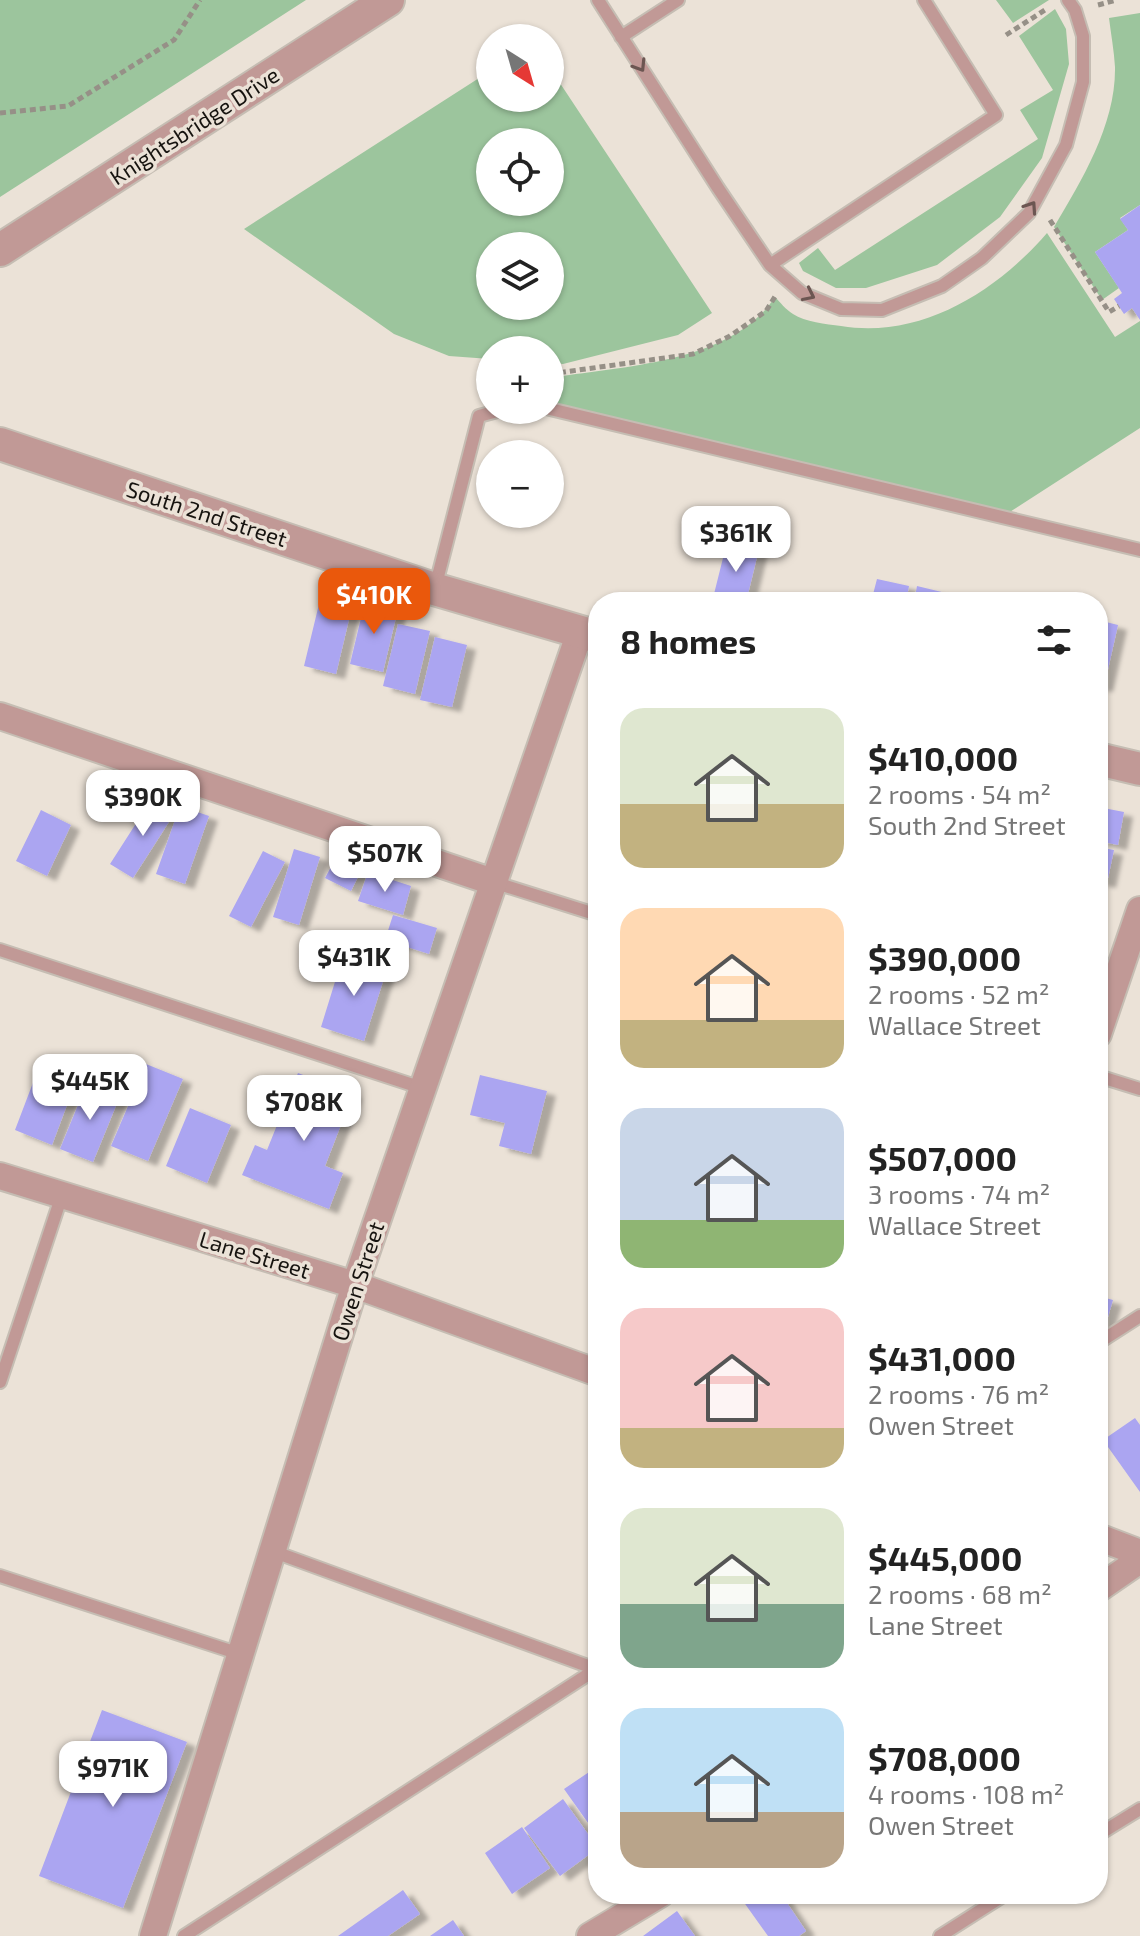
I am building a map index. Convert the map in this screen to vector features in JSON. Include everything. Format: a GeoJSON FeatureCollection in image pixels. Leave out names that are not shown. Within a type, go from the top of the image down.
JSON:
{"type":"FeatureCollection","features":[{"type":"Feature","properties":{"kind":"street","name":"Knightsbridge Drive"},"geometry":{"type":"LineString","coordinates":[[0,250],[388,0]]}},
{"type":"Feature","properties":{"kind":"street","name":"South 2nd Street"},"geometry":{"type":"LineString","coordinates":[[0,444],[434,589],[588,634]]}},
{"type":"Feature","properties":{"kind":"street","name":"Owen Street"},"geometry":{"type":"LineString","coordinates":[[153,1936],[355,1285],[493,882],[588,637]]}},
{"type":"Feature","properties":{"kind":"street"},"geometry":{"type":"LineString","coordinates":[[0,716],[493,882]]}},
{"type":"Feature","properties":{"kind":"street"},"geometry":{"type":"LineString","coordinates":[[1108,761],[1140,769]]}},
{"type":"Feature","properties":{"kind":"street"},"geometry":{"type":"LineString","coordinates":[[1108,1004],[1140,910]]}},
{"type":"Feature","properties":{"kind":"street","name":"Lane Street"},"geometry":{"type":"LineString","coordinates":[[0,1176],[355,1285],[588,1369]]}},
{"type":"Feature","properties":{"kind":"street"},"geometry":{"type":"LineString","coordinates":[[1108,1541],[1140,1553]]}},
{"type":"Feature","properties":{"kind":"street"},"geometry":{"type":"LineString","coordinates":[[1108,1582],[1140,1560]]}},
{"type":"Feature","properties":{"kind":"street"},"geometry":{"type":"LineString","coordinates":[[590,1936],[643,1904]]}},
{"type":"Feature","properties":{"kind":"lane"},"geometry":{"type":"LineString","coordinates":[[598,0],[770,265],[802,293],[841,309],[882,310],[942,286],[982,258],[1029,213],[1066,145],[1083,82],[1083,36],[1075,10],[1068,0]]}},
{"type":"Feature","properties":{"kind":"lane"},"geometry":{"type":"LineString","coordinates":[[621,37],[678,0]]}},
{"type":"Feature","properties":{"kind":"lane"},"geometry":{"type":"LineString","coordinates":[[770,265],[996,115],[924,0]]}},
{"type":"Feature","properties":{"kind":"lane"},"geometry":{"type":"LineString","coordinates":[[564,412],[1140,550]]}},
{"type":"Feature","properties":{"kind":"lane"},"geometry":{"type":"LineString","coordinates":[[434,589],[477,424]]}},
{"type":"Feature","properties":{"kind":"lane"},"geometry":{"type":"LineString","coordinates":[[493,882],[588,912]]}},
{"type":"Feature","properties":{"kind":"lane"},"geometry":{"type":"LineString","coordinates":[[0,950],[422,1088]]}},
{"type":"Feature","properties":{"kind":"lane"},"geometry":{"type":"LineString","coordinates":[[1108,1079],[1140,1089]]}},
{"type":"Feature","properties":{"kind":"lane"},"geometry":{"type":"LineString","coordinates":[[0,1382],[62,1195]]}},
{"type":"Feature","properties":{"kind":"lane"},"geometry":{"type":"LineString","coordinates":[[1108,1337],[1140,1316]]}},
{"type":"Feature","properties":{"kind":"lane"},"geometry":{"type":"LineString","coordinates":[[272,1551],[588,1663]]}},
{"type":"Feature","properties":{"kind":"lane"},"geometry":{"type":"LineString","coordinates":[[0,1576],[240,1654]]}},
{"type":"Feature","properties":{"kind":"lane"},"geometry":{"type":"LineString","coordinates":[[184,1936],[588,1672]]}},
{"type":"Feature","properties":{"kind":"lane"},"geometry":{"type":"LineString","coordinates":[[1108,1829],[1140,1809]]}},
{"type":"Feature","properties":{"kind":"lane"},"geometry":{"type":"LineString","coordinates":[[940,1936],[990,1904]]}},
{"type":"Feature","properties":{"kind":"path"},"geometry":{"type":"LineString","coordinates":[[0,113],[68,106],[174,40],[200,0]]}},
{"type":"Feature","properties":{"kind":"path"},"geometry":{"type":"LineString","coordinates":[[1098,5],[1117,0]]}},
{"type":"Feature","properties":{"kind":"path"},"geometry":{"type":"LineString","coordinates":[[1006,35],[1048,8]]}},
{"type":"Feature","properties":{"kind":"path"},"geometry":{"type":"LineString","coordinates":[[1050,220],[1109,312],[1119,306]]}},
{"type":"Feature","properties":{"kind":"path"},"geometry":{"type":"LineString","coordinates":[[564,372],[693,354],[730,336],[766,311],[785,280]]}},
{"type":"Feature","properties":{"kind":"green space"},"geometry":{"type":"Polygon","coordinates":[[[0,0],[306,0],[0,197],[0,0]]]}},
{"type":"Feature","properties":{"kind":"green space"},"geometry":{"type":"Polygon","coordinates":[[[996,0],[1049,0],[1013,23],[996,0]]]}},
{"type":"Feature","properties":{"kind":"green space"},"geometry":{"type":"Polygon","coordinates":[[[1055,9],[1066,29],[1069,64],[1042,158],[1000,217],[937,265],[866,288],[836,288],[803,271],[799,263],[818,248],[835,270],[1038,139],[1020,110],[1053,90],[1019,36],[1055,9]]]}},
{"type":"Feature","properties":{"kind":"green space"},"geometry":{"type":"Polygon","coordinates":[[[1140,13],[1140,205],[1120,218],[1128,230],[1095,252],[1119,288],[1102,300],[1054,227],[1095,151],[1110,109],[1115,67],[1109,18],[1140,13]]]}},
{"type":"Feature","properties":{"kind":"green space"},"geometry":{"type":"Polygon","coordinates":[[[476,80],[476,112],[564,112],[564,89],[712,313],[678,335],[564,364],[564,336],[476,336],[476,358],[449,356],[394,334],[244,229],[476,80]]]}},
{"type":"Feature","properties":{"kind":"green space"},"geometry":{"type":"Polygon","coordinates":[[[1047,233],[1115,337],[1140,321],[1140,428],[1002,517],[564,412],[564,376],[641,365],[703,349],[731,336],[756,319],[775,297],[798,317],[810,321],[871,328],[900,325],[928,318],[981,292],[1047,233]]]}},
{"type":"Feature","properties":{"kind":"building"},"geometry":{"type":"Polygon","coordinates":[[[1140,205],[1140,320],[1132,308],[1124,314],[1114,299],[1122,293],[1095,252],[1128,230],[1120,219],[1140,205]]]}},
{"type":"Feature","properties":{"kind":"building"},"geometry":{"type":"Polygon","coordinates":[[[727,542],[759,549],[748,592],[714,592],[727,542]]]}},
{"type":"Feature","properties":{"kind":"building"},"geometry":{"type":"Polygon","coordinates":[[[877,579],[909,586],[908,592],[874,592],[877,579]]]}},
{"type":"Feature","properties":{"kind":"building"},"geometry":{"type":"Polygon","coordinates":[[[917,586],[942,592],[916,592],[917,586]]]}},
{"type":"Feature","properties":{"kind":"building"},"geometry":{"type":"Polygon","coordinates":[[[365,601],[398,609],[383,672],[350,664],[365,601]]]}},
{"type":"Feature","properties":{"kind":"building"},"geometry":{"type":"Polygon","coordinates":[[[319,604],[351,611],[336,674],[304,666],[319,604]]]}},
{"type":"Feature","properties":{"kind":"building"},"geometry":{"type":"Polygon","coordinates":[[[1108,622],[1118,625],[1108,669],[1108,622]]]}},
{"type":"Feature","properties":{"kind":"building"},"geometry":{"type":"Polygon","coordinates":[[[398,624],[430,631],[415,694],[383,686],[398,624]]]}},
{"type":"Feature","properties":{"kind":"building"},"geometry":{"type":"Polygon","coordinates":[[[435,637],[467,645],[452,707],[420,700],[435,637]]]}},
{"type":"Feature","properties":{"kind":"building"},"geometry":{"type":"Polygon","coordinates":[[[153,797],[176,811],[133,878],[110,864],[153,797]]]}},
{"type":"Feature","properties":{"kind":"building"},"geometry":{"type":"Polygon","coordinates":[[[180,806],[209,816],[185,884],[156,874],[180,806]]]}},
{"type":"Feature","properties":{"kind":"building"},"geometry":{"type":"Polygon","coordinates":[[[1108,809],[1124,812],[1118,845],[1108,843],[1108,809]]]}},
{"type":"Feature","properties":{"kind":"building"},"geometry":{"type":"Polygon","coordinates":[[[41,810],[71,825],[47,876],[16,861],[41,810]]]}},
{"type":"Feature","properties":{"kind":"building"},"geometry":{"type":"Polygon","coordinates":[[[294,849],[320,857],[299,925],[273,917],[294,849]]]}},
{"type":"Feature","properties":{"kind":"building"},"geometry":{"type":"Polygon","coordinates":[[[1108,849],[1114,850],[1108,878],[1108,849]]]}},
{"type":"Feature","properties":{"kind":"building"},"geometry":{"type":"Polygon","coordinates":[[[263,851],[285,862],[251,927],[229,916],[263,851]]]}},
{"type":"Feature","properties":{"kind":"building"},"geometry":{"type":"Polygon","coordinates":[[[339,852],[364,865],[351,891],[325,878],[339,852]]]}},
{"type":"Feature","properties":{"kind":"building"},"geometry":{"type":"Polygon","coordinates":[[[368,872],[411,886],[403,915],[358,901],[368,872]]]}},
{"type":"Feature","properties":{"kind":"building"},"geometry":{"type":"Polygon","coordinates":[[[393,915],[437,928],[429,954],[385,940],[393,915]]]}},
{"type":"Feature","properties":{"kind":"building"},"geometry":{"type":"Polygon","coordinates":[[[343,956],[387,969],[364,1041],[321,1027],[343,956]]]}},
{"type":"Feature","properties":{"kind":"building"},"geometry":{"type":"Polygon","coordinates":[[[42,1059],[79,1073],[52,1145],[15,1130],[42,1059]]]}},
{"type":"Feature","properties":{"kind":"building"},"geometry":{"type":"Polygon","coordinates":[[[146,1064],[183,1079],[148,1161],[111,1146],[146,1064]]]}},
{"type":"Feature","properties":{"kind":"building"},"geometry":{"type":"Polygon","coordinates":[[[298,1073],[353,1094],[325,1166],[343,1173],[329,1209],[242,1175],[255,1145],[267,1150],[298,1073]]]}},
{"type":"Feature","properties":{"kind":"building"},"geometry":{"type":"Polygon","coordinates":[[[480,1075],[547,1091],[531,1154],[499,1146],[505,1123],[470,1115],[480,1075]]]}},
{"type":"Feature","properties":{"kind":"building"},"geometry":{"type":"Polygon","coordinates":[[[87,1083],[120,1096],[93,1162],[60,1149],[87,1083]]]}},
{"type":"Feature","properties":{"kind":"building"},"geometry":{"type":"Polygon","coordinates":[[[190,1108],[231,1125],[207,1183],[166,1166],[190,1108]]]}},
{"type":"Feature","properties":{"kind":"building"},"geometry":{"type":"Polygon","coordinates":[[[1108,1299],[1113,1300],[1108,1317],[1108,1299]]]}},
{"type":"Feature","properties":{"kind":"building"},"geometry":{"type":"Polygon","coordinates":[[[1135,1418],[1140,1425],[1140,1492],[1108,1447],[1108,1437],[1135,1418]]]}},
{"type":"Feature","properties":{"kind":"building"},"geometry":{"type":"Polygon","coordinates":[[[102,1710],[187,1742],[123,1908],[39,1876],[102,1710]]]}},
{"type":"Feature","properties":{"kind":"building"},"geometry":{"type":"Polygon","coordinates":[[[588,1773],[588,1823],[564,1789],[588,1773]]]}},
{"type":"Feature","properties":{"kind":"building"},"geometry":{"type":"Polygon","coordinates":[[[563,1799],[588,1834],[588,1855],[560,1876],[524,1828],[563,1799]]]}},
{"type":"Feature","properties":{"kind":"building"},"geometry":{"type":"Polygon","coordinates":[[[522,1827],[550,1868],[512,1894],[485,1853],[522,1827]]]}},
{"type":"Feature","properties":{"kind":"building"},"geometry":{"type":"Polygon","coordinates":[[[403,1890],[420,1914],[388,1936],[338,1936],[403,1890]]]}},
{"type":"Feature","properties":{"kind":"building"},"geometry":{"type":"Polygon","coordinates":[[[745,1904],[788,1904],[806,1931],[799,1936],[768,1936],[745,1904]]]}},
{"type":"Feature","properties":{"kind":"building"},"geometry":{"type":"Polygon","coordinates":[[[677,1911],[695,1936],[643,1936],[677,1911]]]}},
{"type":"Feature","properties":{"kind":"building"},"geometry":{"type":"Polygon","coordinates":[[[453,1920],[464,1936],[430,1936],[453,1920]]]}}]}
